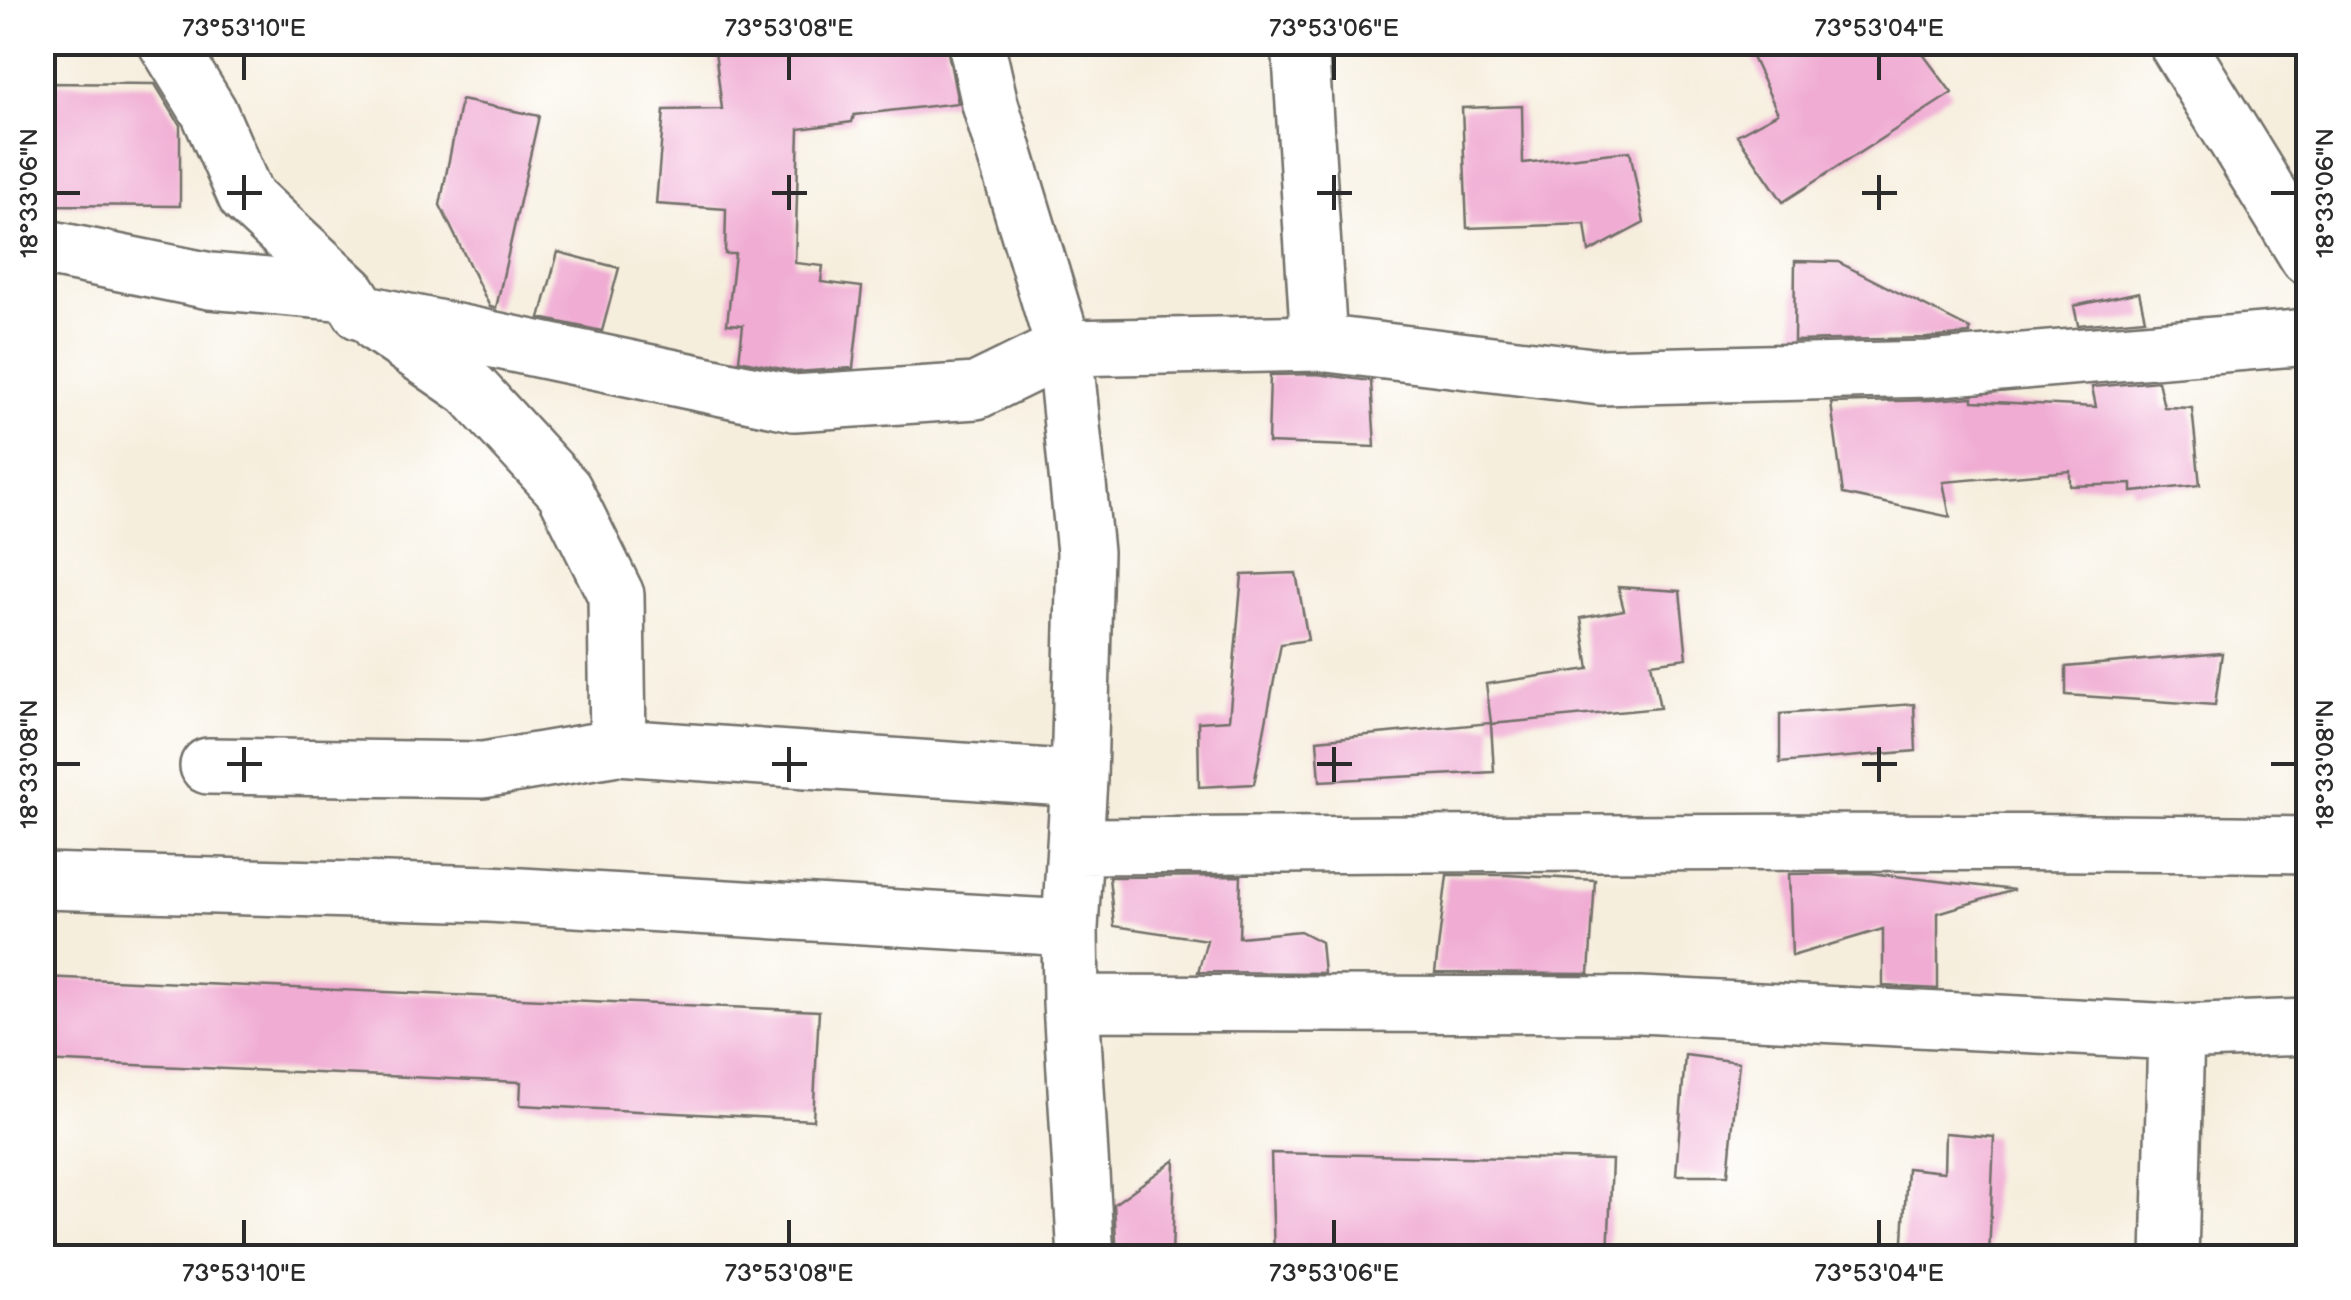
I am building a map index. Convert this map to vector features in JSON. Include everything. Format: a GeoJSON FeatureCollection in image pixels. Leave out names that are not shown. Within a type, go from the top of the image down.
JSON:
{"type":"FeatureCollection","features":[{"type":"Feature","properties":{"kind":"street"},"geometry":{"type":"LineString","coordinates":[[166,42],[209,112],[246,197],[355,303],[471,388],[564,490],[616,595],[618,746]]}},
{"type":"Feature","properties":{"kind":"street"},"geometry":{"type":"LineString","coordinates":[[976,42],[990,104],[1064,348],[1085,552],[1079,780],[1070,928],[1086,1258]]}},
{"type":"Feature","properties":{"kind":"street"},"geometry":{"type":"LineString","coordinates":[[1300,42],[1320,343]]}},
{"type":"Feature","properties":{"kind":"street"},"geometry":{"type":"LineString","coordinates":[[2176,42],[2308,257]]}},
{"type":"Feature","properties":{"kind":"street"},"geometry":{"type":"LineString","coordinates":[[42,246],[210,280],[355,303],[794,403],[976,391],[1064,348],[1320,343],[1600,377],[1928,369],[2308,337]]}},
{"type":"Feature","properties":{"kind":"street"},"geometry":{"type":"LineString","coordinates":[[208,766],[483,770],[618,746],[1079,780]]}},
{"type":"Feature","properties":{"kind":"street"},"geometry":{"type":"LineString","coordinates":[[1075,846],[1846,842],[2308,845]]}},
{"type":"Feature","properties":{"kind":"street"},"geometry":{"type":"LineString","coordinates":[[42,880],[490,894],[1070,928]]}},
{"type":"Feature","properties":{"kind":"street"},"geometry":{"type":"LineString","coordinates":[[1071,1003],[1640,1005],[2176,1032],[2308,1027]]}},
{"type":"Feature","properties":{"kind":"street"},"geometry":{"type":"LineString","coordinates":[[2170,1258],[2176,1032]]}},
{"type":"Feature","properties":{"kind":"building"},"geometry":{"type":"Polygon","coordinates":[[[714,42],[946,42],[958,103],[854,115],[852,122],[799,129],[795,263],[823,266],[821,282],[862,287],[853,368],[796,372],[739,360],[743,325],[727,324],[735,254],[725,254],[726,209],[656,204],[664,110],[722,109],[714,42]]]}},
{"type":"Feature","properties":{"kind":"building"},"geometry":{"type":"Polygon","coordinates":[[[1745,42],[1914,42],[1952,93],[1783,202],[1737,135],[1778,113],[1745,42]]]}},
{"type":"Feature","properties":{"kind":"building"},"geometry":{"type":"Polygon","coordinates":[[[42,83],[155,84],[180,125],[180,206],[42,205],[42,83]]]}},
{"type":"Feature","properties":{"kind":"building"},"geometry":{"type":"Polygon","coordinates":[[[461,100],[539,116],[496,308],[490,307],[440,205],[461,100]]]}},
{"type":"Feature","properties":{"kind":"building"},"geometry":{"type":"Polygon","coordinates":[[[1522,106],[1523,163],[1630,151],[1644,223],[1589,252],[1585,224],[1467,228],[1462,108],[1522,106]]]}},
{"type":"Feature","properties":{"kind":"building"},"geometry":{"type":"Polygon","coordinates":[[[558,252],[619,268],[602,331],[540,318],[558,252]]]}},
{"type":"Feature","properties":{"kind":"building"},"geometry":{"type":"Polygon","coordinates":[[[1795,261],[1838,262],[1970,329],[1970,334],[1794,341],[1795,261]]]}},
{"type":"Feature","properties":{"kind":"building"},"geometry":{"type":"Polygon","coordinates":[[[2139,292],[2145,319],[2078,325],[2074,306],[2139,292]]]}},
{"type":"Feature","properties":{"kind":"building"},"geometry":{"type":"Polygon","coordinates":[[[1317,374],[1371,381],[1375,447],[1268,443],[1270,375],[1317,374]]]}},
{"type":"Feature","properties":{"kind":"building"},"geometry":{"type":"Polygon","coordinates":[[[2158,381],[2164,407],[2192,408],[2200,485],[2132,492],[2132,484],[2070,486],[2070,471],[1943,482],[1950,517],[1843,494],[1831,403],[1973,397],[1973,401],[2096,407],[2092,387],[2158,381]]]}},
{"type":"Feature","properties":{"kind":"building"},"geometry":{"type":"Polygon","coordinates":[[[1296,573],[1308,640],[1281,644],[1254,784],[1199,787],[1198,722],[1229,720],[1242,575],[1296,573]]]}},
{"type":"Feature","properties":{"kind":"building"},"geometry":{"type":"Polygon","coordinates":[[[1618,587],[1680,591],[1687,658],[1651,663],[1660,708],[1491,724],[1494,772],[1320,781],[1317,740],[1491,723],[1486,684],[1589,669],[1581,618],[1624,610],[1618,587]]]}},
{"type":"Feature","properties":{"kind":"building"},"geometry":{"type":"Polygon","coordinates":[[[2222,653],[2215,705],[2066,695],[2066,667],[2222,653]]]}},
{"type":"Feature","properties":{"kind":"building"},"geometry":{"type":"Polygon","coordinates":[[[1914,704],[1916,751],[1780,763],[1780,714],[1914,704]]]}},
{"type":"Feature","properties":{"kind":"building"},"geometry":{"type":"Polygon","coordinates":[[[1869,873],[2014,890],[1938,913],[1938,989],[1883,986],[1883,929],[1792,956],[1789,874],[1869,873]]]}},
{"type":"Feature","properties":{"kind":"building"},"geometry":{"type":"Polygon","coordinates":[[[1447,875],[1595,880],[1589,974],[1435,973],[1447,875]]]}},
{"type":"Feature","properties":{"kind":"building"},"geometry":{"type":"Polygon","coordinates":[[[1241,876],[1239,937],[1300,931],[1321,942],[1324,973],[1198,972],[1207,940],[1114,926],[1109,877],[1241,876]]]}},
{"type":"Feature","properties":{"kind":"building"},"geometry":{"type":"Polygon","coordinates":[[[42,977],[819,1011],[813,1120],[520,1105],[521,1082],[42,1061],[42,977]]]}},
{"type":"Feature","properties":{"kind":"building"},"geometry":{"type":"Polygon","coordinates":[[[1685,1055],[1739,1062],[1728,1175],[1676,1175],[1685,1055]]]}},
{"type":"Feature","properties":{"kind":"building"},"geometry":{"type":"Polygon","coordinates":[[[1945,1133],[1994,1137],[1989,1258],[1902,1258],[1907,1168],[1944,1172],[1945,1133]]]}},
{"type":"Feature","properties":{"kind":"building"},"geometry":{"type":"Polygon","coordinates":[[[1271,1153],[1612,1160],[1608,1258],[1274,1258],[1271,1153]]]}},
{"type":"Feature","properties":{"kind":"building"},"geometry":{"type":"Polygon","coordinates":[[[1175,1160],[1172,1258],[1117,1258],[1114,1204],[1175,1160]]]}}]}
